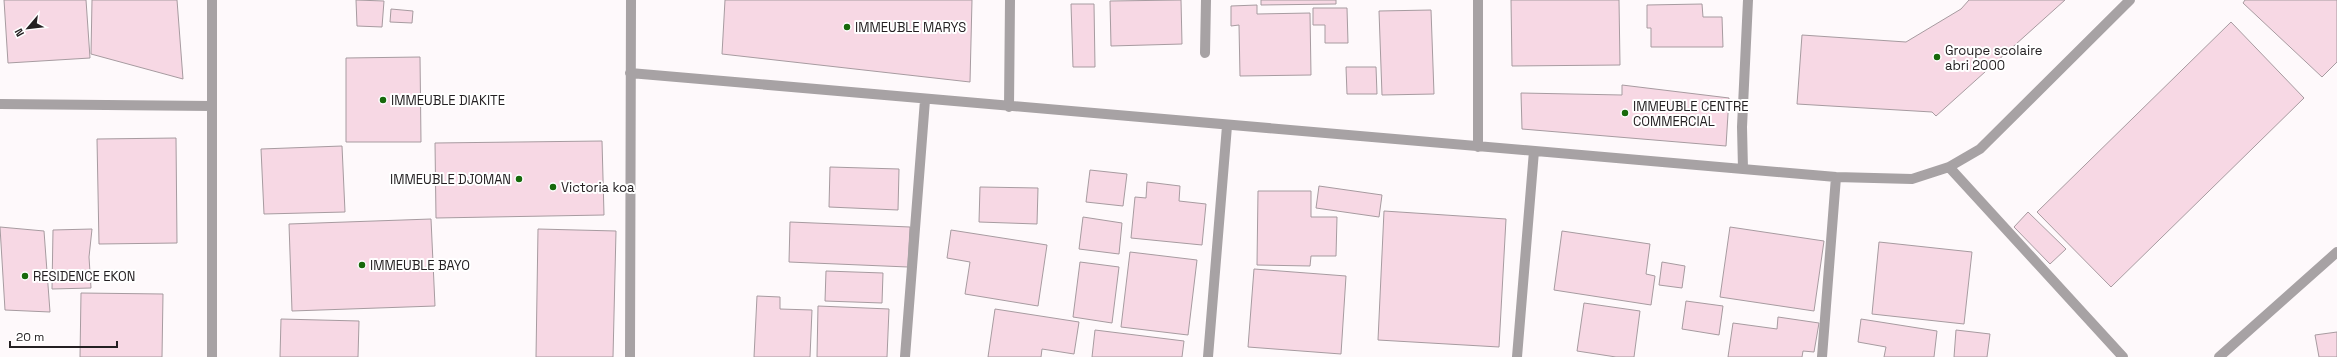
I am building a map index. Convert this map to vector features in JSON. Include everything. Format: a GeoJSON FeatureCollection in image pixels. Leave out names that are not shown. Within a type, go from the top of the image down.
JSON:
{"type":"FeatureCollection","features":[{"type":"Feature","properties":{"kind":"street"},"geometry":{"type":"LineString","coordinates":[[212,0],[212,357]]}},
{"type":"Feature","properties":{"kind":"street"},"geometry":{"type":"LineString","coordinates":[[630,357],[631,0]]}},
{"type":"Feature","properties":{"kind":"street"},"geometry":{"type":"LineString","coordinates":[[1009,107],[1010,0]]}},
{"type":"Feature","properties":{"kind":"street"},"geometry":{"type":"LineString","coordinates":[[1205,53],[1206,0]]}},
{"type":"Feature","properties":{"kind":"street"},"geometry":{"type":"LineString","coordinates":[[1478,0],[1478,147]]}},
{"type":"Feature","properties":{"kind":"street"},"geometry":{"type":"LineString","coordinates":[[1743,169],[1742,127],[1748,0]]}},
{"type":"Feature","properties":{"kind":"street"},"geometry":{"type":"LineString","coordinates":[[630,73],[925,100],[1836,177],[1912,179],[1949,168],[1980,149],[2130,0]]}},
{"type":"Feature","properties":{"kind":"street"},"geometry":{"type":"LineString","coordinates":[[905,357],[925,100]]}},
{"type":"Feature","properties":{"kind":"street"},"geometry":{"type":"LineString","coordinates":[[0,104],[212,106]]}},
{"type":"Feature","properties":{"kind":"street"},"geometry":{"type":"LineString","coordinates":[[1208,357],[1227,126]]}},
{"type":"Feature","properties":{"kind":"street"},"geometry":{"type":"LineString","coordinates":[[1517,357],[1534,151]]}},
{"type":"Feature","properties":{"kind":"street"},"geometry":{"type":"LineString","coordinates":[[1949,168],[2123,357]]}},
{"type":"Feature","properties":{"kind":"street"},"geometry":{"type":"LineString","coordinates":[[1822,357],[1836,177]]}},
{"type":"Feature","properties":{"kind":"street"},"geometry":{"type":"LineString","coordinates":[[2219,357],[2337,252]]}},
{"type":"Feature","properties":{"kind":"building"},"geometry":{"type":"Polygon","coordinates":[[[4,0],[86,0],[90,58],[8,63],[4,0]]]}},
{"type":"Feature","properties":{"kind":"building"},"geometry":{"type":"Polygon","coordinates":[[[92,0],[177,0],[183,79],[91,54],[92,0]]]}},
{"type":"Feature","properties":{"kind":"building"},"geometry":{"type":"Polygon","coordinates":[[[356,0],[384,1],[382,27],[357,26],[356,0]]]}},
{"type":"Feature","properties":{"kind":"building","name":"IMMEUBLE MARYS"},"geometry":{"type":"Polygon","coordinates":[[[725,0],[972,0],[970,82],[722,54],[725,0]]]}},
{"type":"Feature","properties":{"kind":"building"},"geometry":{"type":"Polygon","coordinates":[[[1181,0],[1182,44],[1111,46],[1110,1],[1181,0]]]}},
{"type":"Feature","properties":{"kind":"building"},"geometry":{"type":"Polygon","coordinates":[[[1261,0],[1336,0],[1336,4],[1261,5],[1261,0]]]}},
{"type":"Feature","properties":{"kind":"building"},"geometry":{"type":"Polygon","coordinates":[[[1511,0],[1619,0],[1620,65],[1512,66],[1511,0]]]}},
{"type":"Feature","properties":{"kind":"building"},"geometry":{"type":"Polygon","coordinates":[[[1969,0],[2065,0],[1936,116],[1932,112],[1797,104],[1802,35],[1906,42],[1961,9],[1969,0]]]}},
{"type":"Feature","properties":{"kind":"building"},"geometry":{"type":"Polygon","coordinates":[[[2245,0],[2337,0],[2337,62],[2322,77],[2243,3],[2245,0]]]}},
{"type":"Feature","properties":{"kind":"building"},"geometry":{"type":"Polygon","coordinates":[[[1071,4],[1094,4],[1095,67],[1073,67],[1071,4]]]}},
{"type":"Feature","properties":{"kind":"building"},"geometry":{"type":"Polygon","coordinates":[[[1702,4],[1703,17],[1722,17],[1723,47],[1651,47],[1651,28],[1647,28],[1647,5],[1702,4]]]}},
{"type":"Feature","properties":{"kind":"building"},"geometry":{"type":"Polygon","coordinates":[[[1257,5],[1257,14],[1310,13],[1311,75],[1240,76],[1239,25],[1231,26],[1231,6],[1257,5]]]}},
{"type":"Feature","properties":{"kind":"building"},"geometry":{"type":"Polygon","coordinates":[[[1313,8],[1347,8],[1348,43],[1325,43],[1325,25],[1313,25],[1313,8]]]}},
{"type":"Feature","properties":{"kind":"building"},"geometry":{"type":"Polygon","coordinates":[[[391,9],[413,11],[412,23],[390,22],[391,9]]]}},
{"type":"Feature","properties":{"kind":"building"},"geometry":{"type":"Polygon","coordinates":[[[1431,10],[1434,94],[1382,95],[1379,11],[1431,10]]]}},
{"type":"Feature","properties":{"kind":"building"},"geometry":{"type":"Polygon","coordinates":[[[2231,22],[2304,98],[2111,287],[2037,212],[2231,22]]]}},
{"type":"Feature","properties":{"kind":"building","name":"IMMEUBLE DIAKITE"},"geometry":{"type":"Polygon","coordinates":[[[420,57],[421,142],[346,142],[346,58],[420,57]]]}},
{"type":"Feature","properties":{"kind":"building"},"geometry":{"type":"Polygon","coordinates":[[[1346,67],[1376,67],[1377,94],[1347,94],[1346,67]]]}},
{"type":"Feature","properties":{"kind":"building","name":"IMMEUBLE CENTRE COMMERCIAL"},"geometry":{"type":"Polygon","coordinates":[[[1622,85],[1729,98],[1726,146],[1522,129],[1521,93],[1622,95],[1622,85]]]}},
{"type":"Feature","properties":{"kind":"building"},"geometry":{"type":"Polygon","coordinates":[[[176,138],[177,243],[99,244],[97,139],[176,138]]]}},
{"type":"Feature","properties":{"kind":"building","name":"IMMEUBLE DJOMAN"},"geometry":{"type":"Polygon","coordinates":[[[602,141],[604,215],[436,218],[435,143],[602,141]]]}},
{"type":"Feature","properties":{"kind":"building"},"geometry":{"type":"Polygon","coordinates":[[[342,146],[345,212],[264,214],[261,149],[342,146]]]}},
{"type":"Feature","properties":{"kind":"building"},"geometry":{"type":"Polygon","coordinates":[[[830,167],[899,169],[898,210],[829,207],[830,167]]]}},
{"type":"Feature","properties":{"kind":"building"},"geometry":{"type":"Polygon","coordinates":[[[1090,170],[1127,174],[1123,206],[1086,202],[1090,170]]]}},
{"type":"Feature","properties":{"kind":"building"},"geometry":{"type":"Polygon","coordinates":[[[1147,182],[1180,186],[1179,201],[1206,204],[1202,245],[1131,238],[1135,197],[1146,198],[1147,182]]]}},
{"type":"Feature","properties":{"kind":"building"},"geometry":{"type":"Polygon","coordinates":[[[1319,186],[1382,195],[1379,217],[1316,208],[1319,186]]]}},
{"type":"Feature","properties":{"kind":"building"},"geometry":{"type":"Polygon","coordinates":[[[980,187],[1038,188],[1037,224],[979,222],[980,187]]]}},
{"type":"Feature","properties":{"kind":"building"},"geometry":{"type":"Polygon","coordinates":[[[1258,191],[1311,191],[1311,217],[1337,217],[1336,256],[1311,256],[1310,266],[1257,265],[1258,191]]]}},
{"type":"Feature","properties":{"kind":"building"},"geometry":{"type":"Polygon","coordinates":[[[1384,211],[1506,219],[1499,347],[1378,340],[1384,211]]]}},
{"type":"Feature","properties":{"kind":"building"},"geometry":{"type":"Polygon","coordinates":[[[2028,212],[2066,249],[2050,264],[2014,227],[2028,212]]]}},
{"type":"Feature","properties":{"kind":"building"},"geometry":{"type":"Polygon","coordinates":[[[1083,217],[1122,223],[1119,254],[1079,249],[1083,217]]]}},
{"type":"Feature","properties":{"kind":"building","name":"IMMEUBLE BAYO"},"geometry":{"type":"Polygon","coordinates":[[[431,219],[435,306],[292,311],[289,224],[431,219]]]}},
{"type":"Feature","properties":{"kind":"building"},"geometry":{"type":"Polygon","coordinates":[[[790,222],[910,227],[908,267],[789,262],[790,222]]]}},
{"type":"Feature","properties":{"kind":"building","name":"RESIDENCE EKON"},"geometry":{"type":"Polygon","coordinates":[[[0,227],[44,231],[50,312],[5,310],[0,227]]]}},
{"type":"Feature","properties":{"kind":"building"},"geometry":{"type":"Polygon","coordinates":[[[1730,227],[1824,241],[1814,311],[1720,297],[1730,227]]]}},
{"type":"Feature","properties":{"kind":"building"},"geometry":{"type":"Polygon","coordinates":[[[92,229],[89,257],[91,288],[52,289],[53,230],[92,229]]]}},
{"type":"Feature","properties":{"kind":"building"},"geometry":{"type":"Polygon","coordinates":[[[538,229],[616,231],[613,357],[536,357],[538,229]]]}},
{"type":"Feature","properties":{"kind":"building"},"geometry":{"type":"Polygon","coordinates":[[[951,230],[1047,245],[1038,306],[965,294],[970,262],[947,258],[951,230]]]}},
{"type":"Feature","properties":{"kind":"building"},"geometry":{"type":"Polygon","coordinates":[[[1562,231],[1650,244],[1646,274],[1655,276],[1651,305],[1554,290],[1562,231]]]}},
{"type":"Feature","properties":{"kind":"building"},"geometry":{"type":"Polygon","coordinates":[[[1879,242],[1972,252],[1964,324],[1872,314],[1879,242]]]}},
{"type":"Feature","properties":{"kind":"building"},"geometry":{"type":"Polygon","coordinates":[[[1130,252],[1197,260],[1188,335],[1121,327],[1130,252]]]}},
{"type":"Feature","properties":{"kind":"building"},"geometry":{"type":"Polygon","coordinates":[[[1080,262],[1119,267],[1112,323],[1073,317],[1080,262]]]}},
{"type":"Feature","properties":{"kind":"building"},"geometry":{"type":"Polygon","coordinates":[[[1662,262],[1685,266],[1682,288],[1659,285],[1662,262]]]}},
{"type":"Feature","properties":{"kind":"building"},"geometry":{"type":"Polygon","coordinates":[[[1254,269],[1346,276],[1341,354],[1248,347],[1254,269]]]}},
{"type":"Feature","properties":{"kind":"building"},"geometry":{"type":"Polygon","coordinates":[[[826,271],[883,273],[882,303],[825,301],[826,271]]]}},
{"type":"Feature","properties":{"kind":"building"},"geometry":{"type":"Polygon","coordinates":[[[81,293],[163,294],[162,357],[80,357],[81,293]]]}},
{"type":"Feature","properties":{"kind":"building"},"geometry":{"type":"Polygon","coordinates":[[[757,296],[780,297],[780,309],[812,310],[810,357],[754,357],[757,296]]]}},
{"type":"Feature","properties":{"kind":"building"},"geometry":{"type":"Polygon","coordinates":[[[1686,301],[1723,306],[1719,335],[1682,329],[1686,301]]]}},
{"type":"Feature","properties":{"kind":"building"},"geometry":{"type":"Polygon","coordinates":[[[1584,303],[1640,311],[1634,357],[1616,357],[1577,351],[1584,303]]]}},
{"type":"Feature","properties":{"kind":"building"},"geometry":{"type":"Polygon","coordinates":[[[818,306],[889,309],[887,357],[817,357],[818,306]]]}},
{"type":"Feature","properties":{"kind":"building"},"geometry":{"type":"Polygon","coordinates":[[[995,309],[1079,322],[1074,354],[1042,349],[1041,357],[988,357],[995,309]]]}},
{"type":"Feature","properties":{"kind":"building"},"geometry":{"type":"Polygon","coordinates":[[[1778,317],[1819,323],[1814,352],[1803,351],[1802,357],[1728,357],[1733,323],[1777,329],[1778,317]]]}},
{"type":"Feature","properties":{"kind":"building"},"geometry":{"type":"Polygon","coordinates":[[[281,319],[359,321],[358,357],[280,357],[281,319]]]}},
{"type":"Feature","properties":{"kind":"building"},"geometry":{"type":"Polygon","coordinates":[[[1861,319],[1937,331],[1934,357],[1884,357],[1886,347],[1858,342],[1861,319]]]}},
{"type":"Feature","properties":{"kind":"building"},"geometry":{"type":"Polygon","coordinates":[[[1095,330],[1184,341],[1182,357],[1092,357],[1095,330]]]}},
{"type":"Feature","properties":{"kind":"building"},"geometry":{"type":"Polygon","coordinates":[[[1956,330],[1990,334],[1987,357],[1954,357],[1956,330]]]}},
{"type":"Feature","properties":{"kind":"building"},"geometry":{"type":"Polygon","coordinates":[[[2337,332],[2337,357],[2319,357],[2315,335],[2337,332]]]}},
{"type":"Feature","properties":{"kind":"place","name":"IMMEUBLE MARYS"},"geometry":{"type":"Point","coordinates":[847,27]}},
{"type":"Feature","properties":{"kind":"place","name":"Groupe scolaire abri 2000"},"geometry":{"type":"Point","coordinates":[1937,57]}},
{"type":"Feature","properties":{"kind":"place","name":"IMMEUBLE DIAKITE"},"geometry":{"type":"Point","coordinates":[383,100]}},
{"type":"Feature","properties":{"kind":"place","name":"IMMEUBLE CENTRE COMMERCIAL"},"geometry":{"type":"Point","coordinates":[1625,113]}},
{"type":"Feature","properties":{"kind":"place","name":"IMMEUBLE DJOMAN"},"geometry":{"type":"Point","coordinates":[519,179]}},
{"type":"Feature","properties":{"kind":"place","name":"Victoria koa"},"geometry":{"type":"Point","coordinates":[553,187]}},
{"type":"Feature","properties":{"kind":"place","name":"IMMEUBLE BAYO"},"geometry":{"type":"Point","coordinates":[362,265]}},
{"type":"Feature","properties":{"kind":"place","name":"RESIDENCE EKON"},"geometry":{"type":"Point","coordinates":[25,276]}}]}
